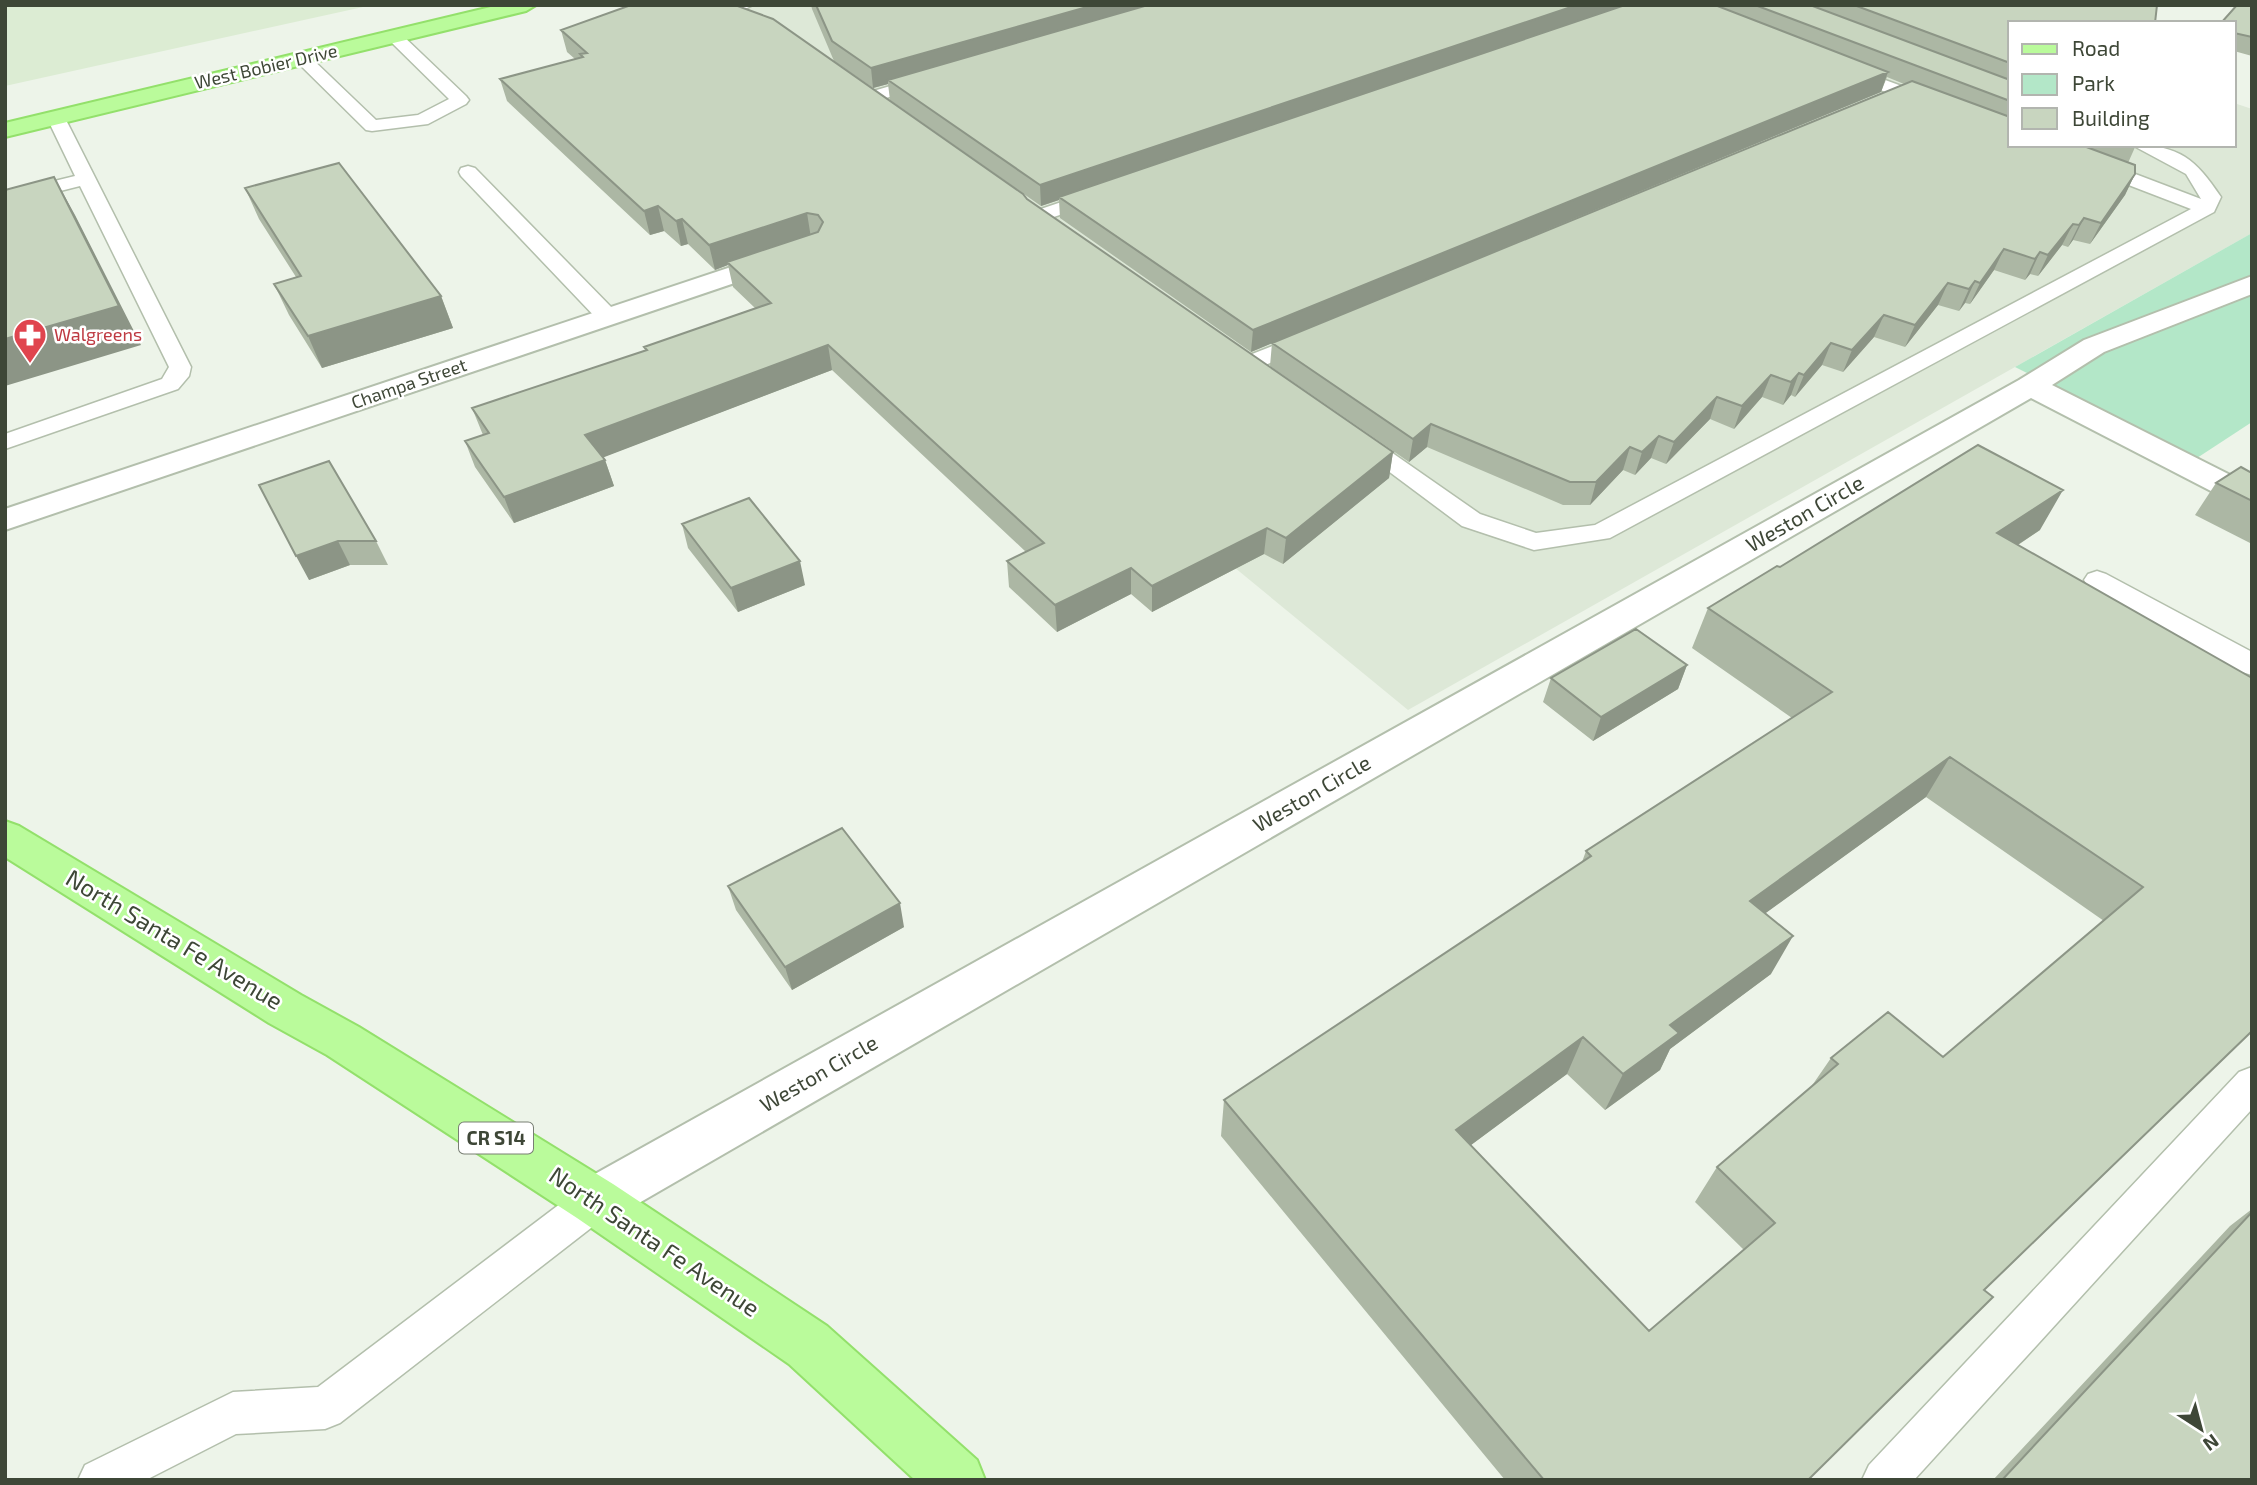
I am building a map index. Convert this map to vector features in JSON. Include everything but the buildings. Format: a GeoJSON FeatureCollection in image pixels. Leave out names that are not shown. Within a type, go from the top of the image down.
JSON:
{"type":"FeatureCollection","features":[{"type":"Feature","properties":{"kind":"main road","name":"West Bobier Drive"},"geometry":{"type":"LineString","coordinates":[[5,130],[526,5]]}},
{"type":"Feature","properties":{"kind":"main road","name":"North Santa Fe Avenue"},"geometry":{"type":"LineString","coordinates":[[5,837],[274,1002],[343,1041],[595,1201],[808,1345],[957,1480]]}},
{"type":"Feature","properties":{"kind":"street","name":"Champa Street"},"geometry":{"type":"LineString","coordinates":[[5,520],[800,252]]}},
{"type":"Feature","properties":{"kind":"street","name":"Weston Circle"},"geometry":{"type":"LineString","coordinates":[[595,1201],[2030,386],[2094,346],[2252,284]]}},
{"type":"Feature","properties":{"kind":"street"},"geometry":{"type":"LineString","coordinates":[[2030,386],[2252,499]]}},
{"type":"Feature","properties":{"kind":"lane"},"geometry":{"type":"LineString","coordinates":[[742,6],[762,22]]}},
{"type":"Feature","properties":{"kind":"lane"},"geometry":{"type":"LineString","coordinates":[[302,59],[372,126],[422,120],[460,100],[395,37]]}},
{"type":"Feature","properties":{"kind":"lane"},"geometry":{"type":"LineString","coordinates":[[1827,64],[1950,111]]}},
{"type":"Feature","properties":{"kind":"lane"},"geometry":{"type":"LineString","coordinates":[[869,97],[948,74]]}},
{"type":"Feature","properties":{"kind":"lane"},"geometry":{"type":"LineString","coordinates":[[848,82],[890,113]]}},
{"type":"Feature","properties":{"kind":"lane"},"geometry":{"type":"LineString","coordinates":[[1877,103],[1902,93]]}},
{"type":"Feature","properties":{"kind":"lane"},"geometry":{"type":"LineString","coordinates":[[5,442],[170,384],[178,376],[180,367],[56,118]]}},
{"type":"Feature","properties":{"kind":"lane"},"geometry":{"type":"LineString","coordinates":[[2047,147],[2207,208]]}},
{"type":"Feature","properties":{"kind":"lane"},"geometry":{"type":"LineString","coordinates":[[1338,426],[1471,520],[1534,542],[1601,532],[2207,208],[2211,197],[2193,170],[2146,147]]}},
{"type":"Feature","properties":{"kind":"lane"},"geometry":{"type":"LineString","coordinates":[[468,172],[608,317]]}},
{"type":"Feature","properties":{"kind":"lane"},"geometry":{"type":"LineString","coordinates":[[5,200],[86,179]]}},
{"type":"Feature","properties":{"kind":"lane"},"geometry":{"type":"LineString","coordinates":[[1036,217],[1115,190]]}},
{"type":"Feature","properties":{"kind":"lane"},"geometry":{"type":"LineString","coordinates":[[1016,202],[1059,232]]}},
{"type":"Feature","properties":{"kind":"lane"},"geometry":{"type":"LineString","coordinates":[[1250,363],[1327,331]]}},
{"type":"Feature","properties":{"kind":"lane"},"geometry":{"type":"LineString","coordinates":[[1227,348],[1272,379]]}},
{"type":"Feature","properties":{"kind":"lane"},"geometry":{"type":"LineString","coordinates":[[2097,580],[2252,665]]}},
{"type":"Feature","properties":{"kind":"lane"},"geometry":{"type":"LineString","coordinates":[[1884,1480],[2252,1083]]}},
{"type":"Feature","properties":{"kind":"lane"},"geometry":{"type":"LineString","coordinates":[[100,1480],[233,1413],[325,1408],[595,1201]]}},
{"type":"Feature","properties":{"kind":"shaded area"},"geometry":{"type":"Polygon","coordinates":[[[5,5],[372,5],[5,86],[5,5]]]}},
{"type":"Feature","properties":{"kind":"shaded area"},"geometry":{"type":"Polygon","coordinates":[[[664,5],[1952,5],[2008,140],[2008,147],[2236,147],[2236,104],[2252,109],[2252,233],[1408,710],[575,26],[664,5]]]}},
{"type":"Feature","properties":{"kind":"green space"},"geometry":{"type":"Polygon","coordinates":[[[2252,233],[2252,422],[2197,458],[2015,367],[2252,233]]]}},
{"type":"Feature","properties":{"kind":"place","name":"Walgreens"},"geometry":{"type":"Point","coordinates":[30,365]}}]}
